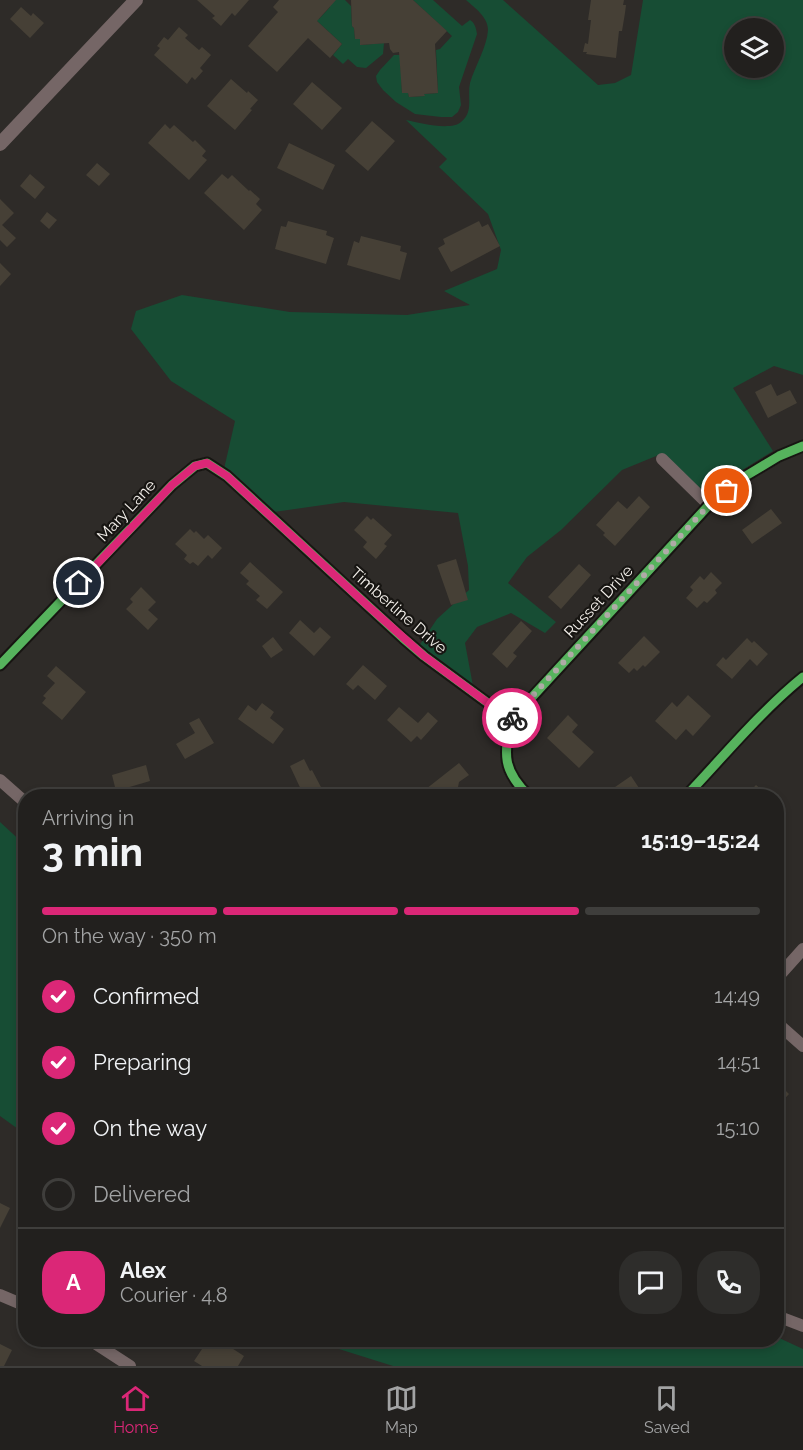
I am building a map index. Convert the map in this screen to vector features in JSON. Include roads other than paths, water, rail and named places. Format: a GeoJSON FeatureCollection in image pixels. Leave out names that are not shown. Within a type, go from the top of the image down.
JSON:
{"type":"FeatureCollection","features":[{"type":"Feature","properties":{"kind":"street"},"geometry":{"type":"LineString","coordinates":[[0,144],[136,0]]}},
{"type":"Feature","properties":{"kind":"street","name":"Russet Drive"},"geometry":{"type":"LineString","coordinates":[[511,720],[709,505],[744,477],[779,456],[803,446]]}},
{"type":"Feature","properties":{"kind":"street"},"geometry":{"type":"LineString","coordinates":[[662,459],[709,505]]}},
{"type":"Feature","properties":{"kind":"street","name":"Mary Lane"},"geometry":{"type":"LineString","coordinates":[[0,665],[172,485],[195,466],[207,463]]}},
{"type":"Feature","properties":{"kind":"street","name":"Timberline Drive"},"geometry":{"type":"LineString","coordinates":[[207,463],[227,476],[424,656],[511,720]]}},
{"type":"Feature","properties":{"kind":"street"},"geometry":{"type":"LineString","coordinates":[[692,789],[748,729],[803,677]]}},
{"type":"Feature","properties":{"kind":"street"},"geometry":{"type":"LineString","coordinates":[[511,720],[506,748],[509,771],[521,789]]}},
{"type":"Feature","properties":{"kind":"street"},"geometry":{"type":"LineString","coordinates":[[0,780],[18,796]]}},
{"type":"Feature","properties":{"kind":"street"},"geometry":{"type":"LineString","coordinates":[[784,970],[803,949]]}},
{"type":"Feature","properties":{"kind":"street"},"geometry":{"type":"LineString","coordinates":[[784,1029],[803,1046]]}},
{"type":"Feature","properties":{"kind":"street"},"geometry":{"type":"LineString","coordinates":[[0,1295],[18,1303]]}},
{"type":"Feature","properties":{"kind":"street"},"geometry":{"type":"LineString","coordinates":[[784,1319],[803,1326]]}},
{"type":"Feature","properties":{"kind":"street"},"geometry":{"type":"LineString","coordinates":[[101,1347],[130,1366]]}}]}
